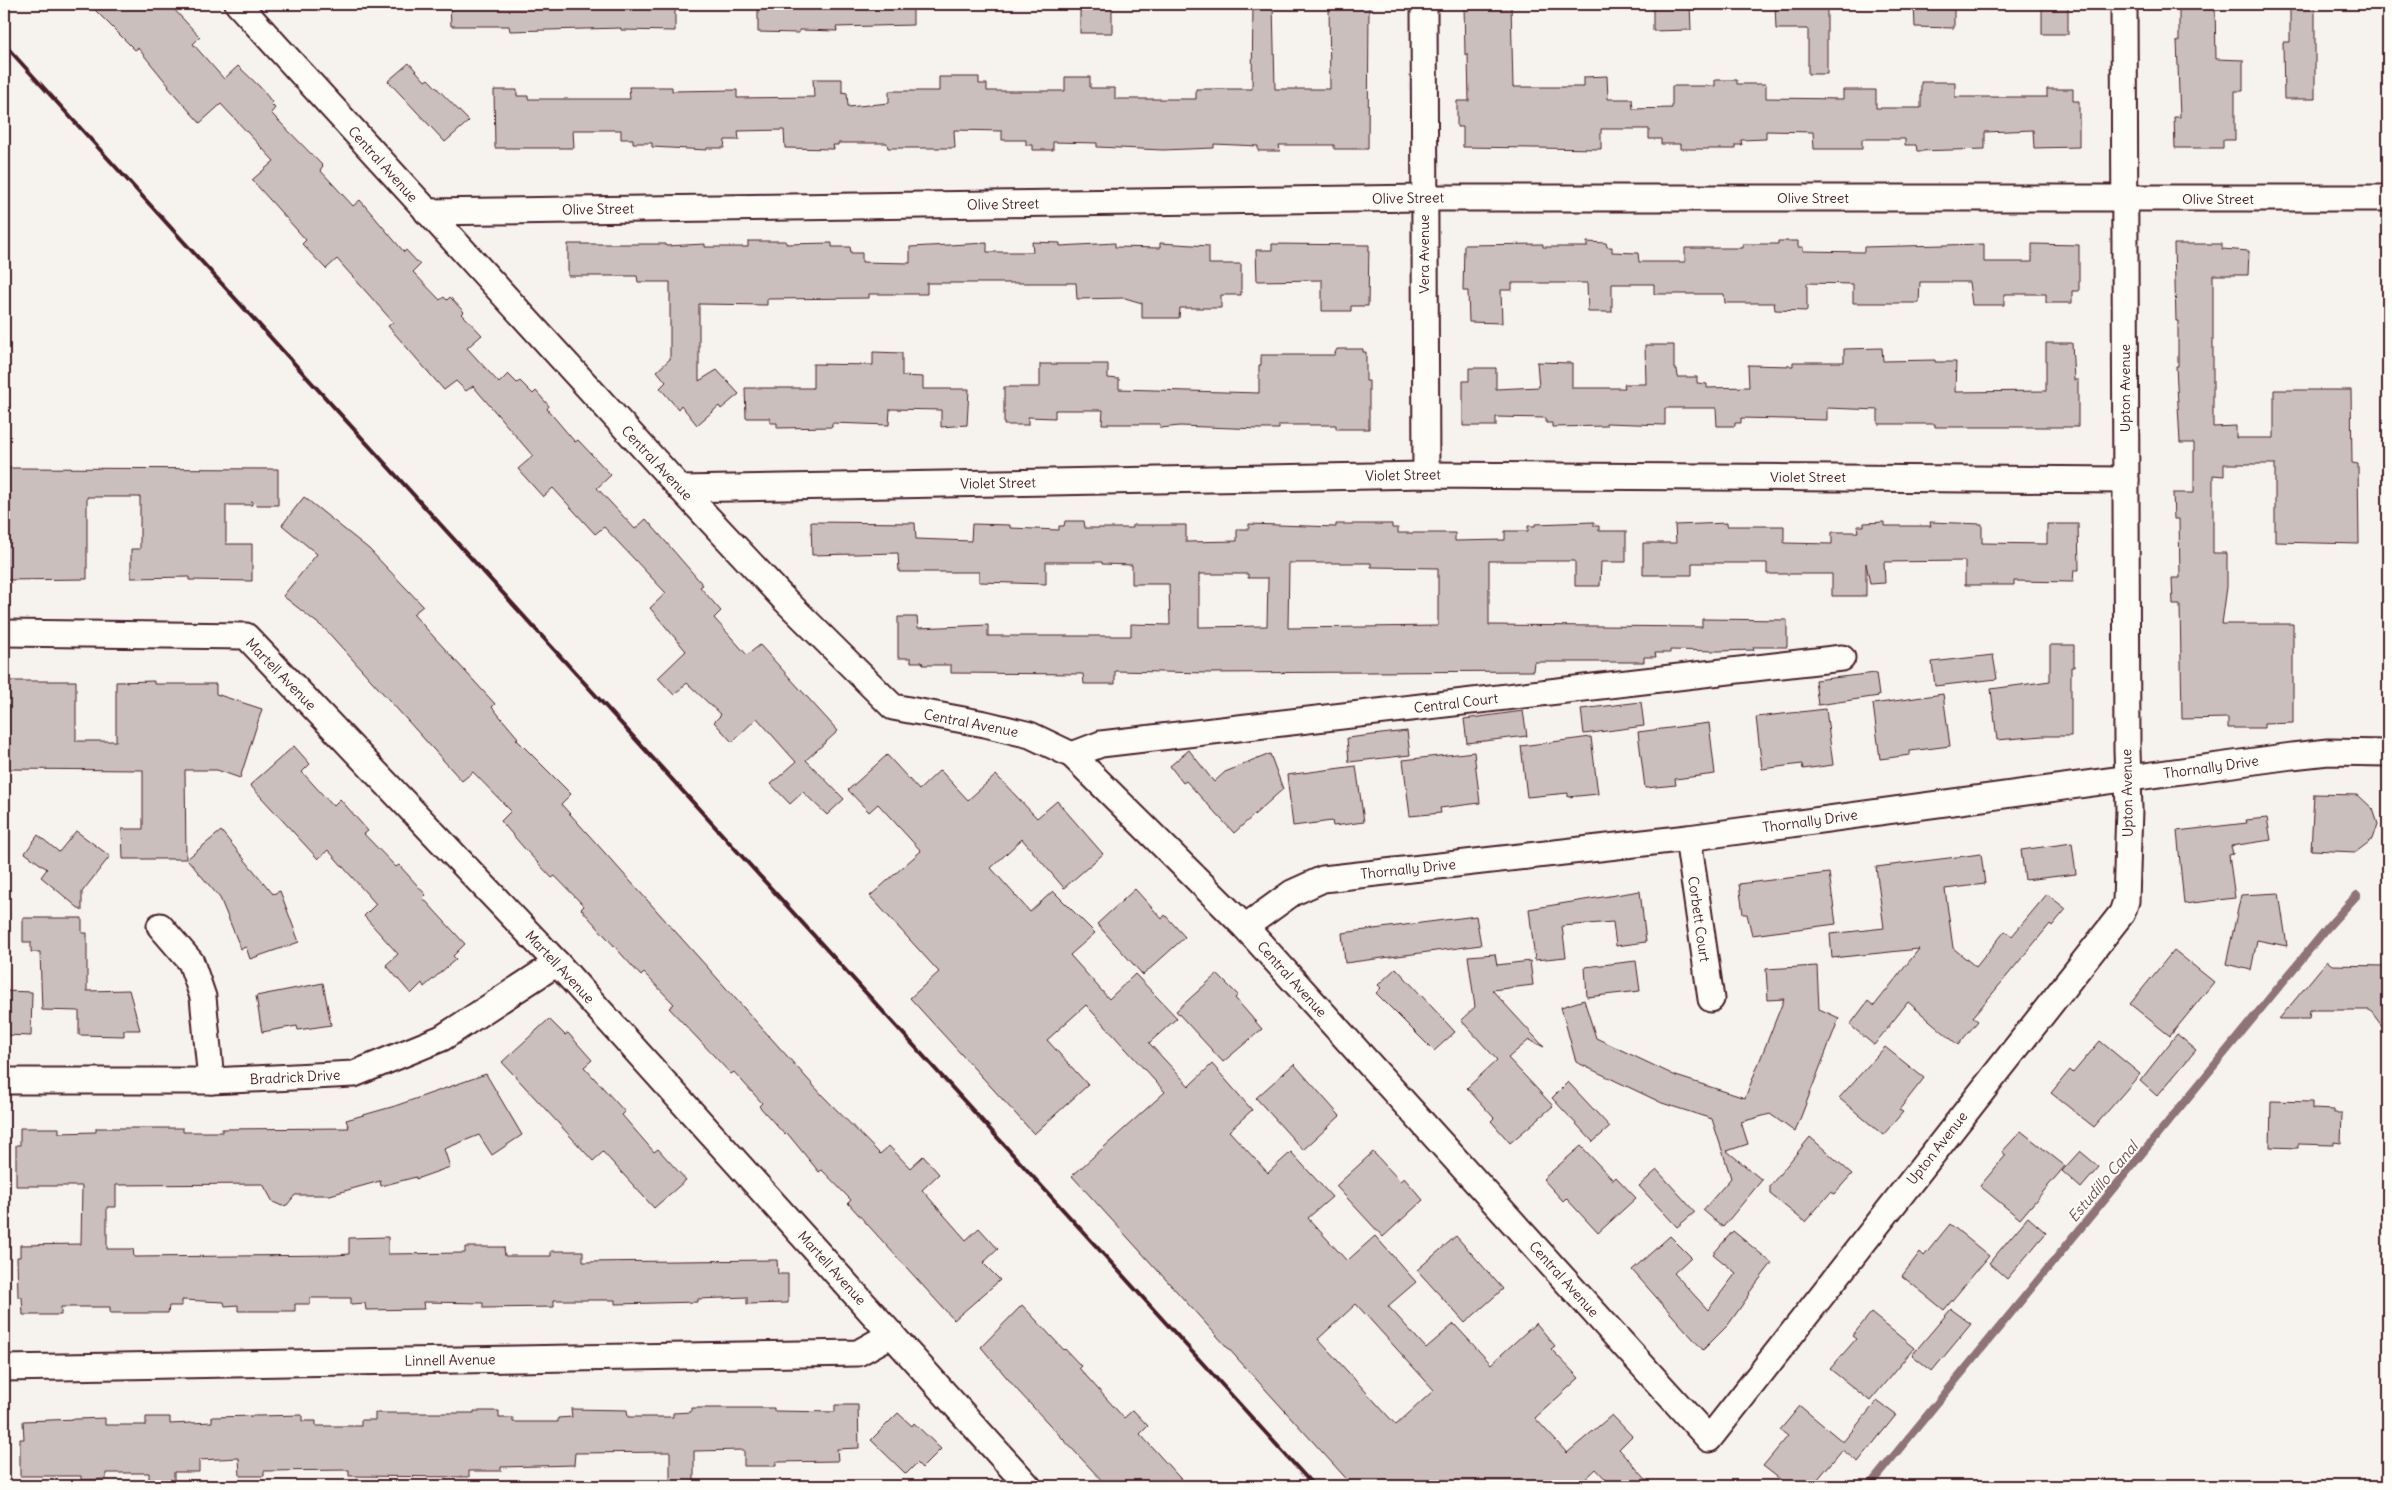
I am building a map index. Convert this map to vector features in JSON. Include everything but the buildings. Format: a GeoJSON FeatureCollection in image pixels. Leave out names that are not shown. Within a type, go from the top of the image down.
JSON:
{"type":"FeatureCollection","features":[{"type":"Feature","properties":{"kind":"street","name":"Central Avenue"},"geometry":{"type":"LineString","coordinates":[[238,4],[681,489],[783,598],[893,708],[985,724],[1030,735],[1072,755],[1245,927],[1709,1439]]}},
{"type":"Feature","properties":{"kind":"street","name":"Vera Avenue"},"geometry":{"type":"LineString","coordinates":[[1424,4],[1426,475]]}},
{"type":"Feature","properties":{"kind":"street","name":"Upton Avenue"},"geometry":{"type":"LineString","coordinates":[[1709,1439],[2122,913],[2126,901],[2128,778],[2124,4]]}},
{"type":"Feature","properties":{"kind":"street","name":"Olive Street"},"geometry":{"type":"LineString","coordinates":[[427,212],[1424,198],[2388,198]]}},
{"type":"Feature","properties":{"kind":"street","name":"Violet Street"},"geometry":{"type":"LineString","coordinates":[[681,489],[1426,475],[2126,480]]}},
{"type":"Feature","properties":{"kind":"street","name":"Martell Avenue"},"geometry":{"type":"LineString","coordinates":[[4,633],[246,636],[557,963],[1028,1486]]}},
{"type":"Feature","properties":{"kind":"street","name":"Central Court"},"geometry":{"type":"LineString","coordinates":[[1072,755],[1101,744],[1842,658]]}},
{"type":"Feature","properties":{"kind":"street","name":"Thornally Drive"},"geometry":{"type":"LineString","coordinates":[[1245,927],[1292,893],[1323,879],[1688,838],[2328,752],[2388,753]]}},
{"type":"Feature","properties":{"kind":"street","name":"Corbett Court"},"geometry":{"type":"LineString","coordinates":[[1688,838],[1711,999]]}},
{"type":"Feature","properties":{"kind":"street"},"geometry":{"type":"LineString","coordinates":[[160,926],[191,962],[203,997],[211,1082]]}},
{"type":"Feature","properties":{"kind":"street","name":"Bradrick Drive"},"geometry":{"type":"LineString","coordinates":[[4,1081],[211,1082],[354,1074],[442,1038],[557,963]]}},
{"type":"Feature","properties":{"kind":"street","name":"Linnell Avenue"},"geometry":{"type":"LineString","coordinates":[[4,1368],[858,1353],[892,1334]]}},
{"type":"Feature","properties":{"kind":"waterway","name":"Estudillo Canal"},"geometry":{"type":"LineString","coordinates":[[1869,1486],[2328,927],[2357,895]]}},
{"type":"Feature","properties":{"kind":"railway"},"geometry":{"type":"LineString","coordinates":[[4,44],[1314,1486]]}}]}
